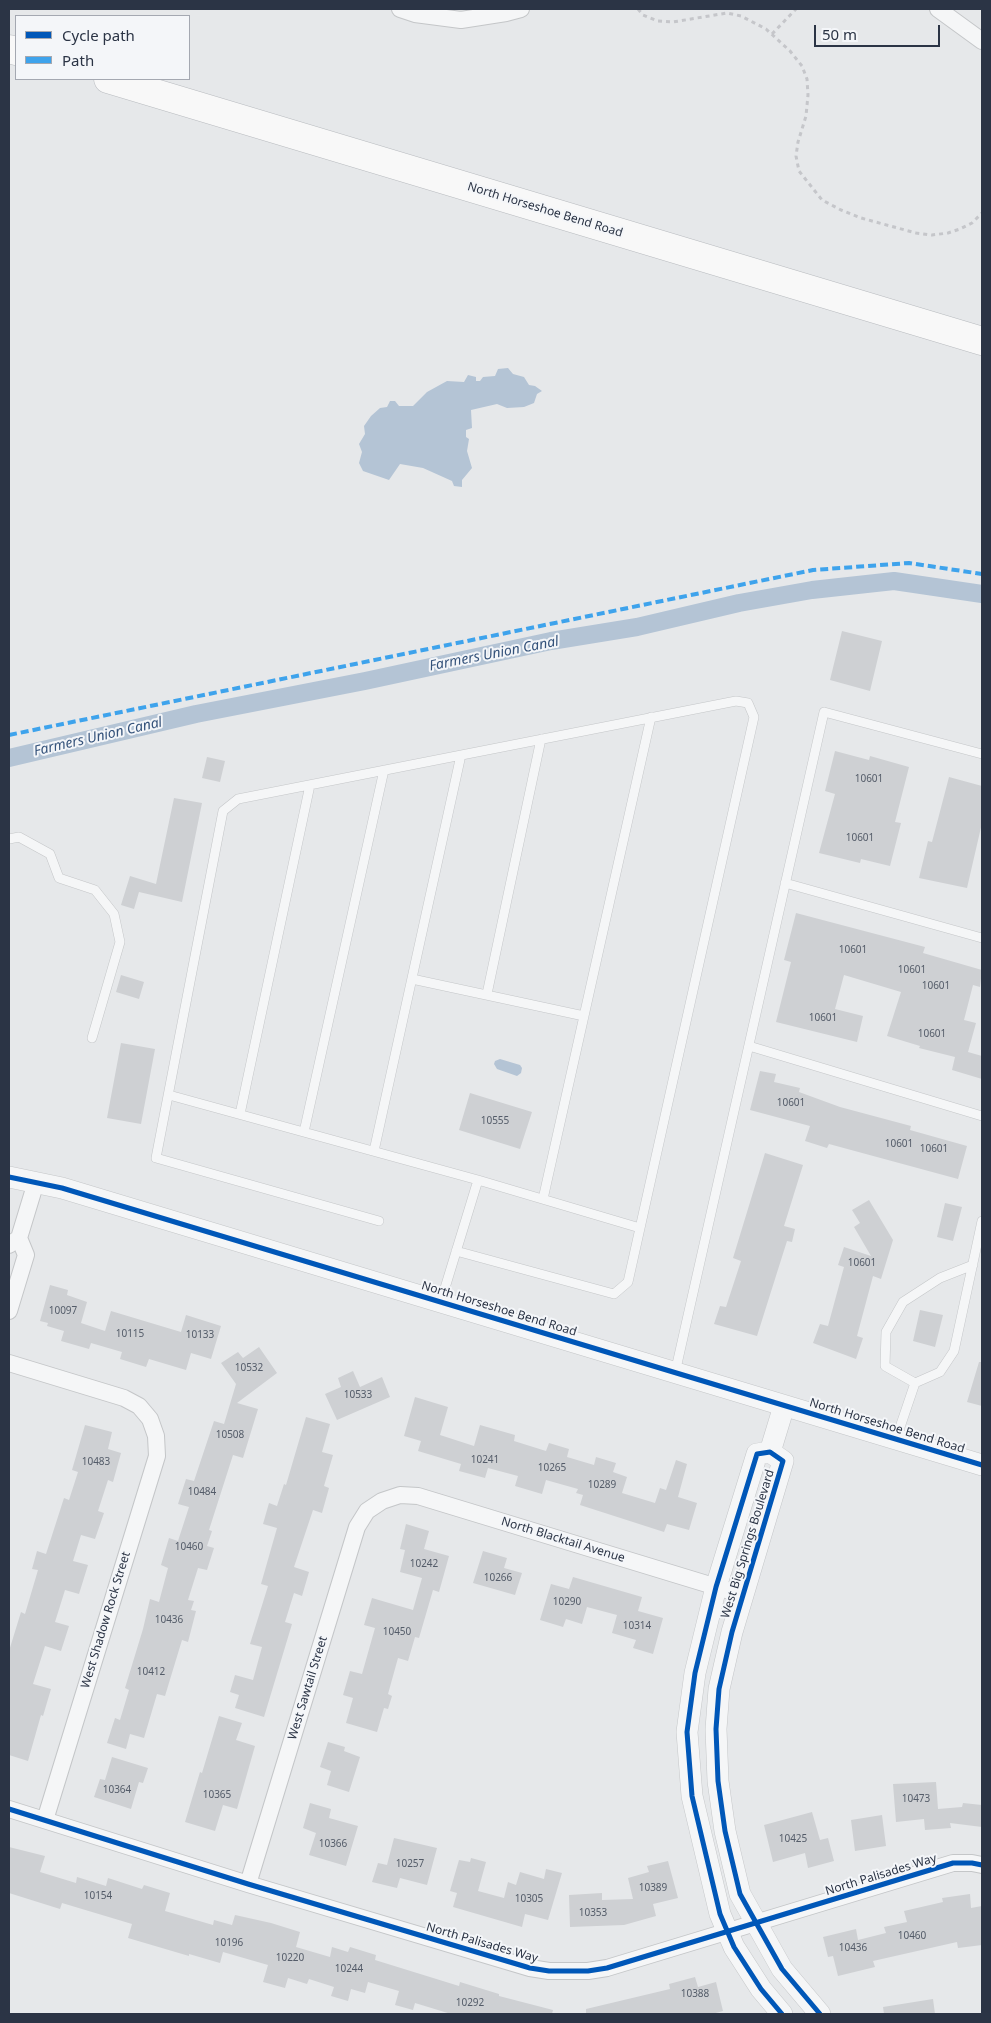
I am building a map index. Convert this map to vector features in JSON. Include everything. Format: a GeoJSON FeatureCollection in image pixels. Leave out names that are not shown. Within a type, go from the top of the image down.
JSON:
{"type":"FeatureCollection","features":[{"type":"Feature","properties":{"kind":"highway","name":"North Horseshoe Bend Road"},"geometry":{"type":"LineString","coordinates":[[111,80],[982,341]]}},
{"type":"Feature","properties":{"kind":"street"},"geometry":{"type":"LineString","coordinates":[[400,9],[415,14],[460,20],[521,9]]}},
{"type":"Feature","properties":{"kind":"street"},"geometry":{"type":"LineString","coordinates":[[938,9],[961,15],[982,40]]}},
{"type":"Feature","properties":{"kind":"street","name":"North Horseshoe Bend Road"},"geometry":{"type":"LineString","coordinates":[[9,1177],[62,1188],[982,1465]]}},
{"type":"Feature","properties":{"kind":"street"},"geometry":{"type":"LineString","coordinates":[[9,1311],[26,1255],[14,1241],[36,1182]]}},
{"type":"Feature","properties":{"kind":"street","name":"West Shadow Rock Street"},"geometry":{"type":"LineString","coordinates":[[9,1363],[124,1398],[139,1406],[150,1419],[156,1436],[157,1456],[45,1820]]}},
{"type":"Feature","properties":{"kind":"street","name":"West Big Springs Boulevard"},"geometry":{"type":"LineString","coordinates":[[770,1452],[784,1406]]}},
{"type":"Feature","properties":{"kind":"street","name":"West Big Springs Boulevard"},"geometry":{"type":"LineString","coordinates":[[782,2014],[761,1989],[734,1947],[720,1914],[692,1796],[687,1732],[695,1673],[716,1587],[757,1454],[770,1452],[784,1461],[732,1632],[720,1689],[716,1728],[718,1782],[726,1831],[740,1894],[782,1969],[820,2014]]}},
{"type":"Feature","properties":{"kind":"street","name":"North Blacktail Avenue"},"geometry":{"type":"LineString","coordinates":[[382,1501],[400,1495],[418,1496],[743,1595]]}},
{"type":"Feature","properties":{"kind":"street","name":"West Sawtail Street"},"geometry":{"type":"LineString","coordinates":[[248,1884],[357,1526],[367,1511],[382,1501]]}},
{"type":"Feature","properties":{"kind":"street","name":"North Palisades Way"},"geometry":{"type":"LineString","coordinates":[[9,1809],[248,1884],[530,1968],[549,1971],[578,1972],[607,1968],[728,1933],[953,1863],[982,1865]]}},
{"type":"Feature","properties":{"kind":"lane"},"geometry":{"type":"LineString","coordinates":[[378,1221],[156,1158],[223,811],[238,799],[736,701],[748,703],[754,717],[628,1282],[614,1294],[456,1251]]}},
{"type":"Feature","properties":{"kind":"lane"},"geometry":{"type":"LineString","coordinates":[[675,1373],[824,712],[982,754]]}},
{"type":"Feature","properties":{"kind":"lane"},"geometry":{"type":"LineString","coordinates":[[543,1199],[651,717]]}},
{"type":"Feature","properties":{"kind":"lane"},"geometry":{"type":"LineString","coordinates":[[487,994],[541,739]]}},
{"type":"Feature","properties":{"kind":"lane"},"geometry":{"type":"LineString","coordinates":[[374,1151],[462,755]]}},
{"type":"Feature","properties":{"kind":"lane"},"geometry":{"type":"LineString","coordinates":[[304,1132],[384,770]]}},
{"type":"Feature","properties":{"kind":"lane"},"geometry":{"type":"LineString","coordinates":[[240,1114],[310,785]]}},
{"type":"Feature","properties":{"kind":"lane"},"geometry":{"type":"LineString","coordinates":[[9,839],[19,837],[50,854],[58,878],[95,890],[114,914],[120,942],[92,1038]]}},
{"type":"Feature","properties":{"kind":"lane"},"geometry":{"type":"LineString","coordinates":[[785,883],[982,938]]}},
{"type":"Feature","properties":{"kind":"lane"},"geometry":{"type":"LineString","coordinates":[[412,979],[584,1016]]}},
{"type":"Feature","properties":{"kind":"lane"},"geometry":{"type":"LineString","coordinates":[[749,1046],[982,1116]]}},
{"type":"Feature","properties":{"kind":"lane"},"geometry":{"type":"LineString","coordinates":[[169,1095],[478,1180],[640,1228]]}},
{"type":"Feature","properties":{"kind":"lane"},"geometry":{"type":"LineString","coordinates":[[441,1302],[478,1180]]}},
{"type":"Feature","properties":{"kind":"lane"},"geometry":{"type":"LineString","coordinates":[[896,1439],[915,1383],[940,1372],[954,1351],[982,1221]]}},
{"type":"Feature","properties":{"kind":"lane"},"geometry":{"type":"LineString","coordinates":[[915,1383],[885,1366],[886,1332],[903,1302],[940,1278],[973,1265]]}},
{"type":"Feature","properties":{"kind":"path"},"geometry":{"type":"LineString","coordinates":[[638,9],[643,15],[658,21],[673,22],[727,13],[741,16],[772,34],[802,66],[806,79],[808,95],[806,116],[796,156],[798,171],[822,200],[861,218],[916,233],[932,235],[960,229],[972,223],[982,213]]}},
{"type":"Feature","properties":{"kind":"path"},"geometry":{"type":"LineString","coordinates":[[772,34],[796,9]]}},
{"type":"Feature","properties":{"kind":"water"},"geometry":{"type":"Polygon","coordinates":[[[508,368],[513,374],[524,377],[529,385],[535,386],[542,391],[537,394],[534,403],[524,407],[507,408],[497,404],[471,410],[472,428],[466,430],[466,437],[469,439],[467,451],[472,468],[462,480],[462,487],[454,486],[452,481],[423,468],[400,464],[389,480],[363,471],[359,463],[362,452],[359,444],[365,434],[364,426],[380,408],[387,407],[390,401],[395,401],[399,406],[413,406],[427,392],[447,381],[464,382],[468,375],[476,377],[476,381],[480,381],[483,377],[495,376],[498,369],[508,368]]]}},
{"type":"Feature","properties":{"kind":"water"},"geometry":{"type":"Polygon","coordinates":[[[500,1059],[520,1065],[522,1068],[521,1073],[517,1076],[497,1069],[494,1064],[495,1061],[500,1059]]]}},
{"type":"Feature","properties":{"kind":"building"},"geometry":{"type":"Polygon","coordinates":[[[842,631],[882,641],[870,691],[830,680],[842,631]]]}},
{"type":"Feature","properties":{"kind":"building"},"geometry":{"type":"Polygon","coordinates":[[[835,751],[869,760],[870,756],[909,767],[895,822],[901,823],[890,866],[861,859],[860,863],[819,853],[835,794],[825,791],[835,751]]]}},
{"type":"Feature","properties":{"kind":"building"},"geometry":{"type":"Polygon","coordinates":[[[207,757],[225,761],[220,782],[202,778],[207,757]]]}},
{"type":"Feature","properties":{"kind":"building"},"geometry":{"type":"Polygon","coordinates":[[[949,777],[982,786],[982,823],[967,888],[919,878],[928,841],[932,842],[949,777]]]}},
{"type":"Feature","properties":{"kind":"building"},"geometry":{"type":"Polygon","coordinates":[[[174,798],[202,803],[182,902],[139,892],[134,909],[121,905],[130,876],[156,884],[174,798]]]}},
{"type":"Feature","properties":{"kind":"building"},"geometry":{"type":"Polygon","coordinates":[[[796,913],[925,947],[923,953],[982,970],[980,987],[973,985],[964,1020],[976,1023],[968,1052],[982,1056],[982,1079],[952,1070],[955,1057],[919,1048],[920,1046],[887,1036],[901,992],[844,975],[835,1009],[863,1016],[857,1042],[776,1022],[791,962],[784,960],[796,913]]]}},
{"type":"Feature","properties":{"kind":"building"},"geometry":{"type":"Polygon","coordinates":[[[121,975],[144,982],[139,999],[116,992],[121,975]]]}},
{"type":"Feature","properties":{"kind":"building"},"geometry":{"type":"Polygon","coordinates":[[[121,1043],[155,1049],[141,1124],[107,1118],[121,1043]]]}},
{"type":"Feature","properties":{"kind":"building"},"geometry":{"type":"Polygon","coordinates":[[[760,1071],[776,1074],[774,1082],[800,1088],[799,1092],[840,1107],[911,1126],[910,1130],[967,1146],[958,1179],[829,1144],[827,1148],[805,1141],[810,1126],[750,1110],[760,1071]]]}},
{"type":"Feature","properties":{"kind":"building"},"geometry":{"type":"Polygon","coordinates":[[[470,1093],[532,1112],[520,1149],[459,1130],[470,1093]]]}},
{"type":"Feature","properties":{"kind":"building"},"geometry":{"type":"Polygon","coordinates":[[[765,1153],[803,1165],[784,1226],[795,1229],[792,1242],[787,1241],[757,1336],[714,1324],[720,1306],[726,1307],[741,1261],[733,1258],[765,1153]]]}},
{"type":"Feature","properties":{"kind":"building"},"geometry":{"type":"Polygon","coordinates":[[[869,1200],[893,1240],[881,1279],[873,1276],[857,1336],[863,1338],[856,1359],[813,1343],[820,1324],[828,1326],[844,1267],[838,1265],[844,1247],[871,1256],[854,1227],[860,1223],[852,1210],[869,1200]]]}},
{"type":"Feature","properties":{"kind":"building"},"geometry":{"type":"Polygon","coordinates":[[[945,1203],[962,1207],[953,1241],[937,1237],[945,1203]]]}},
{"type":"Feature","properties":{"kind":"building"},"geometry":{"type":"Polygon","coordinates":[[[50,1285],[68,1290],[67,1295],[87,1302],[81,1323],[105,1331],[111,1311],[181,1332],[186,1315],[221,1326],[211,1359],[191,1353],[186,1370],[149,1359],[146,1367],[120,1359],[122,1352],[91,1343],[89,1349],[61,1341],[64,1331],[47,1326],[48,1323],[40,1321],[50,1285]]]}},
{"type":"Feature","properties":{"kind":"building"},"geometry":{"type":"Polygon","coordinates":[[[920,1310],[943,1315],[935,1347],[913,1341],[920,1310]]]}},
{"type":"Feature","properties":{"kind":"building"},"geometry":{"type":"Polygon","coordinates":[[[259,1347],[277,1373],[237,1403],[258,1409],[243,1458],[233,1455],[209,1530],[212,1531],[207,1546],[214,1548],[207,1570],[198,1568],[188,1600],[194,1601],[191,1610],[196,1611],[188,1642],[182,1640],[165,1696],[157,1694],[144,1738],[130,1734],[126,1749],[107,1743],[115,1718],[120,1720],[129,1690],[125,1688],[150,1599],[159,1602],[168,1568],[161,1565],[169,1538],[178,1541],[189,1507],[178,1504],[186,1479],[194,1481],[214,1421],[224,1424],[236,1384],[221,1363],[238,1352],[243,1358],[259,1347]]]}},
{"type":"Feature","properties":{"kind":"building"},"geometry":{"type":"Polygon","coordinates":[[[979,1362],[982,1362],[982,1406],[967,1402],[979,1362]]]}},
{"type":"Feature","properties":{"kind":"building"},"geometry":{"type":"Polygon","coordinates":[[[353,1371],[360,1387],[382,1377],[390,1397],[337,1420],[325,1394],[341,1387],[338,1378],[353,1371]]]}},
{"type":"Feature","properties":{"kind":"building"},"geometry":{"type":"Polygon","coordinates":[[[415,1397],[448,1407],[440,1435],[474,1446],[480,1425],[515,1435],[514,1441],[546,1451],[549,1443],[569,1449],[567,1457],[594,1465],[596,1457],[616,1463],[613,1472],[627,1477],[622,1493],[655,1503],[660,1488],[666,1490],[676,1460],[687,1464],[678,1497],[697,1503],[689,1530],[667,1524],[664,1532],[580,1505],[583,1495],[576,1493],[578,1489],[546,1480],[542,1494],[515,1486],[518,1476],[488,1468],[485,1478],[459,1471],[461,1464],[418,1451],[421,1441],[404,1436],[415,1397]]]}},
{"type":"Feature","properties":{"kind":"building"},"geometry":{"type":"Polygon","coordinates":[[[306,1417],[330,1424],[322,1452],[333,1455],[324,1486],[329,1488],[322,1513],[313,1510],[294,1567],[309,1572],[302,1596],[294,1593],[285,1622],[292,1624],[264,1717],[235,1708],[239,1695],[230,1692],[235,1675],[253,1680],[262,1647],[250,1644],[268,1586],[261,1584],[277,1528],[263,1524],[269,1503],[277,1506],[284,1484],[286,1485],[306,1417]]]}},
{"type":"Feature","properties":{"kind":"building"},"geometry":{"type":"Polygon","coordinates":[[[85,1425],[112,1432],[108,1449],[121,1453],[113,1482],[108,1480],[98,1511],[104,1513],[95,1539],[81,1535],[73,1561],[88,1565],[79,1594],[65,1590],[55,1622],[69,1626],[61,1651],[45,1646],[33,1684],[51,1689],[43,1716],[41,1715],[28,1761],[9,1755],[9,1651],[21,1612],[25,1614],[38,1570],[32,1569],[37,1551],[46,1554],[64,1498],[69,1500],[78,1472],[72,1470],[85,1425]]]}},
{"type":"Feature","properties":{"kind":"building"},"geometry":{"type":"Polygon","coordinates":[[[406,1524],[429,1531],[424,1549],[449,1556],[439,1592],[433,1590],[419,1638],[415,1637],[408,1661],[398,1658],[388,1694],[392,1696],[388,1709],[384,1708],[377,1732],[346,1723],[353,1698],[343,1695],[350,1671],[362,1674],[375,1628],[364,1625],[372,1598],[413,1610],[422,1578],[400,1572],[405,1550],[400,1549],[406,1524]]]}},
{"type":"Feature","properties":{"kind":"building"},"geometry":{"type":"Polygon","coordinates":[[[483,1551],[507,1558],[504,1568],[522,1573],[515,1595],[473,1583],[483,1551]]]}},
{"type":"Feature","properties":{"kind":"building"},"geometry":{"type":"Polygon","coordinates":[[[573,1577],[642,1597],[638,1611],[663,1618],[653,1654],[633,1648],[636,1640],[612,1633],[617,1615],[587,1607],[582,1624],[566,1619],[563,1627],[540,1620],[551,1584],[569,1589],[573,1577]]]}},
{"type":"Feature","properties":{"kind":"building"},"geometry":{"type":"Polygon","coordinates":[[[219,1716],[242,1723],[236,1740],[255,1746],[237,1809],[223,1805],[215,1831],[185,1822],[219,1716]]]}},
{"type":"Feature","properties":{"kind":"building"},"geometry":{"type":"Polygon","coordinates":[[[328,1742],[345,1747],[344,1751],[360,1757],[349,1792],[327,1785],[331,1771],[320,1767],[328,1742]]]}},
{"type":"Feature","properties":{"kind":"building"},"geometry":{"type":"Polygon","coordinates":[[[112,1757],[148,1768],[143,1783],[139,1782],[131,1809],[94,1797],[100,1779],[105,1780],[112,1757]]]}},
{"type":"Feature","properties":{"kind":"building"},"geometry":{"type":"Polygon","coordinates":[[[936,1782],[938,1809],[962,1807],[963,1803],[982,1805],[982,1827],[950,1823],[951,1828],[925,1830],[924,1819],[896,1822],[893,1784],[936,1782]]]}},
{"type":"Feature","properties":{"kind":"building"},"geometry":{"type":"Polygon","coordinates":[[[310,1803],[331,1809],[329,1818],[358,1826],[346,1866],[309,1855],[316,1833],[303,1828],[310,1803]]]}},
{"type":"Feature","properties":{"kind":"building"},"geometry":{"type":"Polygon","coordinates":[[[812,1812],[820,1840],[828,1838],[834,1861],[808,1868],[805,1853],[773,1862],[764,1825],[812,1812]]]}},
{"type":"Feature","properties":{"kind":"building"},"geometry":{"type":"Polygon","coordinates":[[[882,1815],[886,1846],[855,1851],[851,1820],[882,1815]]]}},
{"type":"Feature","properties":{"kind":"building"},"geometry":{"type":"Polygon","coordinates":[[[394,1838],[437,1848],[427,1885],[400,1878],[397,1888],[372,1882],[378,1863],[387,1865],[394,1838]]]}},
{"type":"Feature","properties":{"kind":"building"},"geometry":{"type":"Polygon","coordinates":[[[9,1847],[45,1856],[40,1872],[76,1883],[77,1877],[106,1886],[108,1878],[142,1889],[144,1885],[170,1893],[165,1911],[213,1925],[214,1920],[232,1925],[235,1915],[271,1923],[300,1932],[296,1947],[330,1957],[332,1947],[348,1952],[350,1947],[376,1955],[375,1960],[459,1986],[460,1982],[499,1994],[499,1996],[553,2010],[552,2014],[451,2014],[415,2003],[413,2010],[395,2005],[399,1991],[368,1982],[365,1993],[351,1989],[348,2001],[331,1996],[334,1987],[309,1979],[307,1984],[288,1978],[285,1988],[263,1982],[268,1965],[223,1952],[220,1963],[189,1954],[189,1956],[128,1938],[132,1924],[62,1903],[60,1909],[9,1893],[9,1847]]]}},
{"type":"Feature","properties":{"kind":"building"},"geometry":{"type":"Polygon","coordinates":[[[471,1858],[486,1862],[478,1891],[504,1898],[508,1882],[516,1885],[520,1872],[544,1879],[546,1869],[562,1873],[548,1920],[525,1914],[522,1927],[453,1907],[457,1893],[450,1891],[459,1860],[470,1862],[471,1858]]]}},
{"type":"Feature","properties":{"kind":"building"},"geometry":{"type":"Polygon","coordinates":[[[668,1861],[678,1898],[653,1904],[656,1916],[624,1925],[570,1927],[569,1895],[602,1893],[602,1900],[633,1899],[628,1878],[649,1872],[647,1866],[668,1861]]]}},
{"type":"Feature","properties":{"kind":"building"},"geometry":{"type":"Polygon","coordinates":[[[970,1894],[971,1908],[982,1906],[982,1945],[958,1948],[957,1942],[873,1961],[875,1967],[838,1976],[833,1956],[828,1957],[823,1937],[856,1929],[858,1940],[886,1933],[884,1927],[907,1922],[904,1911],[943,1902],[942,1898],[970,1894]]]}},
{"type":"Feature","properties":{"kind":"building"},"geometry":{"type":"Polygon","coordinates":[[[695,1977],[698,1987],[716,1982],[723,2011],[712,2014],[586,2014],[586,2009],[670,1989],[669,1984],[695,1977]]]}},
{"type":"Feature","properties":{"kind":"building"},"geometry":{"type":"Polygon","coordinates":[[[933,1999],[935,2014],[884,2014],[883,2007],[933,1999]]]}},
{"type":"Feature","properties":{"kind":"waterway","name":"Farmers Union Canal"},"geometry":{"type":"LineString","coordinates":[[9,758],[196,714],[365,681],[551,641],[637,627],[739,603],[812,590],[894,581],[982,594]]}},
{"type":"Feature","properties":{"kind":"marked path"},"geometry":{"type":"LineString","coordinates":[[9,735],[813,570],[909,563],[982,574]]}},
{"type":"Feature","properties":{"kind":"cycle path"},"geometry":{"type":"LineString","coordinates":[[9,1177],[62,1188],[982,1465]]}},
{"type":"Feature","properties":{"kind":"cycle path"},"geometry":{"type":"LineString","coordinates":[[782,2014],[761,1989],[734,1947],[720,1914],[692,1796],[687,1732],[695,1673],[716,1587],[757,1454],[770,1452],[783,1461],[732,1632],[719,1689],[716,1729],[718,1781],[725,1831],[740,1894],[782,1969],[820,2014]]}},
{"type":"Feature","properties":{"kind":"cycle path"},"geometry":{"type":"LineString","coordinates":[[9,1809],[248,1884],[530,1968],[549,1971],[588,1971],[607,1968],[953,1863],[982,1865]]}}]}
